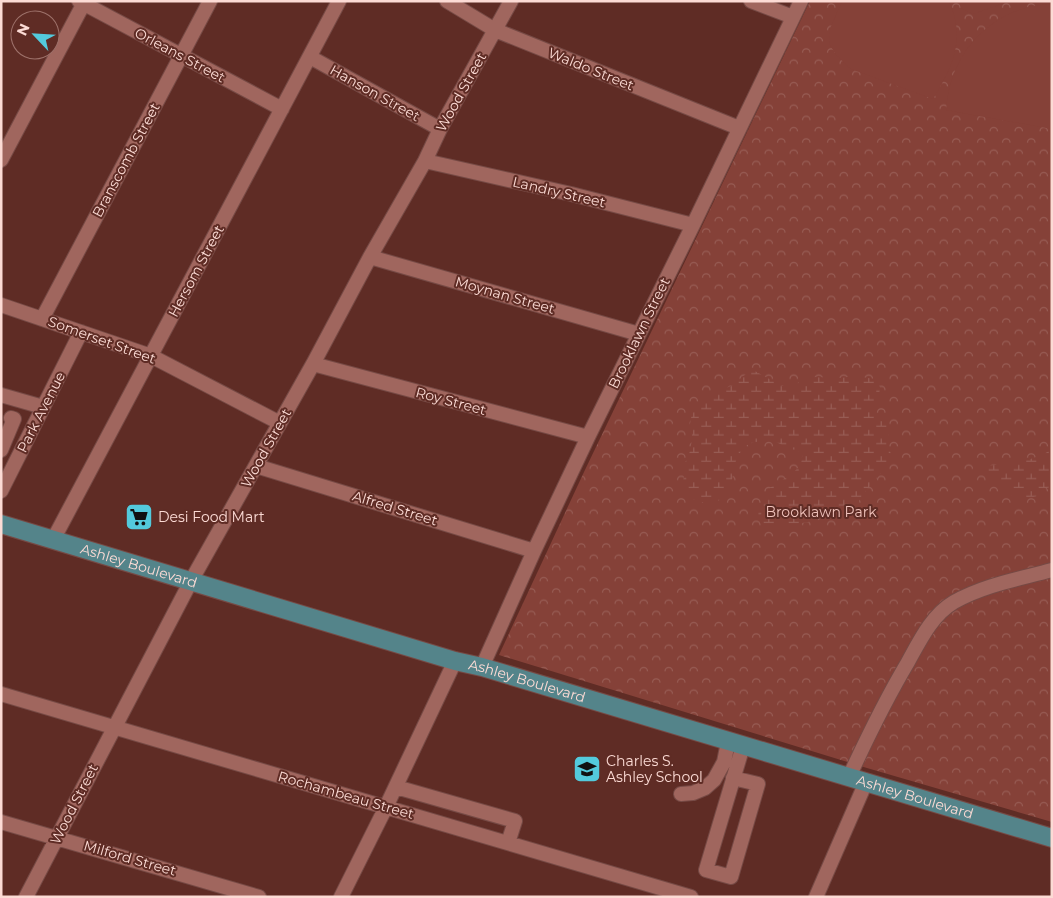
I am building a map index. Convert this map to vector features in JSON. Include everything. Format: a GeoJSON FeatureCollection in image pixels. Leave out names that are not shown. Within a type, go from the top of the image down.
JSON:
{"type":"FeatureCollection","features":[{"type":"Feature","properties":{"kind":"main road","name":"Ashley Boulevard"},"geometry":{"type":"LineString","coordinates":[[1,524],[1052,838]]}},
{"type":"Feature","properties":{"kind":"street","name":"Branscomb Street"},"geometry":{"type":"LineString","coordinates":[[42,319],[210,1]]}},
{"type":"Feature","properties":{"kind":"street","name":"Hersom Street"},"geometry":{"type":"LineString","coordinates":[[53,540],[339,1]]}},
{"type":"Feature","properties":{"kind":"street","name":"Waldo Street"},"geometry":{"type":"LineString","coordinates":[[447,1],[495,30],[739,128]]}},
{"type":"Feature","properties":{"kind":"street","name":"Wood Street"},"geometry":{"type":"LineString","coordinates":[[26,897],[191,581],[425,161],[440,129],[511,1]]}},
{"type":"Feature","properties":{"kind":"street"},"geometry":{"type":"LineString","coordinates":[[751,1],[793,18]]}},
{"type":"Feature","properties":{"kind":"street","name":"Brooklawn Street"},"geometry":{"type":"LineString","coordinates":[[482,667],[588,437],[801,1]]}},
{"type":"Feature","properties":{"kind":"street","name":"Orleans Street"},"geometry":{"type":"LineString","coordinates":[[82,2],[282,109]]}},
{"type":"Feature","properties":{"kind":"street"},"geometry":{"type":"LineString","coordinates":[[1,160],[82,2]]}},
{"type":"Feature","properties":{"kind":"street","name":"Hanson Street"},"geometry":{"type":"LineString","coordinates":[[310,57],[440,129]]}},
{"type":"Feature","properties":{"kind":"street","name":"Landry Street"},"geometry":{"type":"LineString","coordinates":[[425,161],[571,194],[693,225]]}},
{"type":"Feature","properties":{"kind":"street","name":"Moynan Street"},"geometry":{"type":"LineString","coordinates":[[370,257],[639,334]]}},
{"type":"Feature","properties":{"kind":"street","name":"Somerset Street"},"geometry":{"type":"LineString","coordinates":[[1,305],[151,356],[280,423]]}},
{"type":"Feature","properties":{"kind":"street","name":"Park Avenue"},"geometry":{"type":"LineString","coordinates":[[1,491],[81,332]]}},
{"type":"Feature","properties":{"kind":"street","name":"Roy Street"},"geometry":{"type":"LineString","coordinates":[[313,364],[588,437]]}},
{"type":"Feature","properties":{"kind":"street"},"geometry":{"type":"LineString","coordinates":[[1,395],[44,408]]}},
{"type":"Feature","properties":{"kind":"street"},"geometry":{"type":"LineString","coordinates":[[1,450],[14,419],[6,417],[18,400]]}},
{"type":"Feature","properties":{"kind":"street","name":"Alfred Street"},"geometry":{"type":"LineString","coordinates":[[256,466],[534,551]]}},
{"type":"Feature","properties":{"kind":"street"},"geometry":{"type":"LineString","coordinates":[[816,897],[857,780],[870,732],[921,638],[937,616],[953,603],[980,589],[1052,570]]}},
{"type":"Feature","properties":{"kind":"street"},"geometry":{"type":"LineString","coordinates":[[341,897],[396,787],[455,661]]}},
{"type":"Feature","properties":{"kind":"street","name":"Rochambeau Street"},"geometry":{"type":"LineString","coordinates":[[1,694],[691,897]]}},
{"type":"Feature","properties":{"kind":"street"},"geometry":{"type":"LineString","coordinates":[[733,778],[758,784],[730,877],[706,870],[733,778],[735,744]]}},
{"type":"Feature","properties":{"kind":"street"},"geometry":{"type":"LineString","coordinates":[[681,794],[694,794],[706,788],[714,780],[735,744]]}},
{"type":"Feature","properties":{"kind":"street"},"geometry":{"type":"LineString","coordinates":[[396,787],[515,821],[508,843]]}},
{"type":"Feature","properties":{"kind":"street","name":"Milford Street"},"geometry":{"type":"LineString","coordinates":[[1,822],[258,897]]}},
{"type":"Feature","properties":{"kind":"green space","name":"Brooklawn Park"},"geometry":{"type":"Polygon","coordinates":[[[810,1],[1052,1],[1052,822],[867,768],[499,655],[584,472],[810,1]]]}},
{"type":"Feature","properties":{"kind":"green space"},"geometry":{"type":"Polygon","coordinates":[[[842,1],[949,1],[954,15],[957,40],[951,64],[933,99],[851,69],[836,55],[830,45],[829,31],[842,1]]]}},
{"type":"Feature","properties":{"kind":"green space"},"geometry":{"type":"Polygon","coordinates":[[[959,1],[1010,1],[973,14],[961,8],[959,1]]]}},
{"type":"Feature","properties":{"kind":"green space"},"geometry":{"type":"Polygon","coordinates":[[[1052,4],[1052,129],[946,110],[949,89],[956,68],[971,44],[980,34],[1014,12],[1031,6],[1052,4]]]}},
{"type":"Feature","properties":{"kind":"green space"},"geometry":{"type":"Polygon","coordinates":[[[753,370],[782,386],[792,386],[807,378],[856,376],[874,379],[880,387],[875,407],[878,416],[888,427],[888,443],[892,459],[889,466],[864,493],[852,512],[847,515],[785,526],[766,526],[761,524],[759,509],[767,492],[771,487],[796,470],[802,460],[802,454],[797,450],[790,449],[774,441],[754,442],[743,447],[735,463],[731,485],[720,500],[708,504],[692,499],[686,493],[682,485],[684,477],[682,470],[691,449],[692,435],[690,424],[695,408],[702,399],[733,385],[753,370]]]}},
{"type":"Feature","properties":{"kind":"green space"},"geometry":{"type":"Polygon","coordinates":[[[1052,449],[1052,487],[1045,489],[1036,496],[1021,499],[1013,497],[1003,484],[986,475],[982,467],[1028,460],[1052,449]]]}},
{"type":"Feature","properties":{"kind":"place","name":"Desi Food Mart"},"geometry":{"type":"Point","coordinates":[139,517]}},
{"type":"Feature","properties":{"kind":"place","name":"Charles S. Ashley School"},"geometry":{"type":"Point","coordinates":[587,769]}}]}
